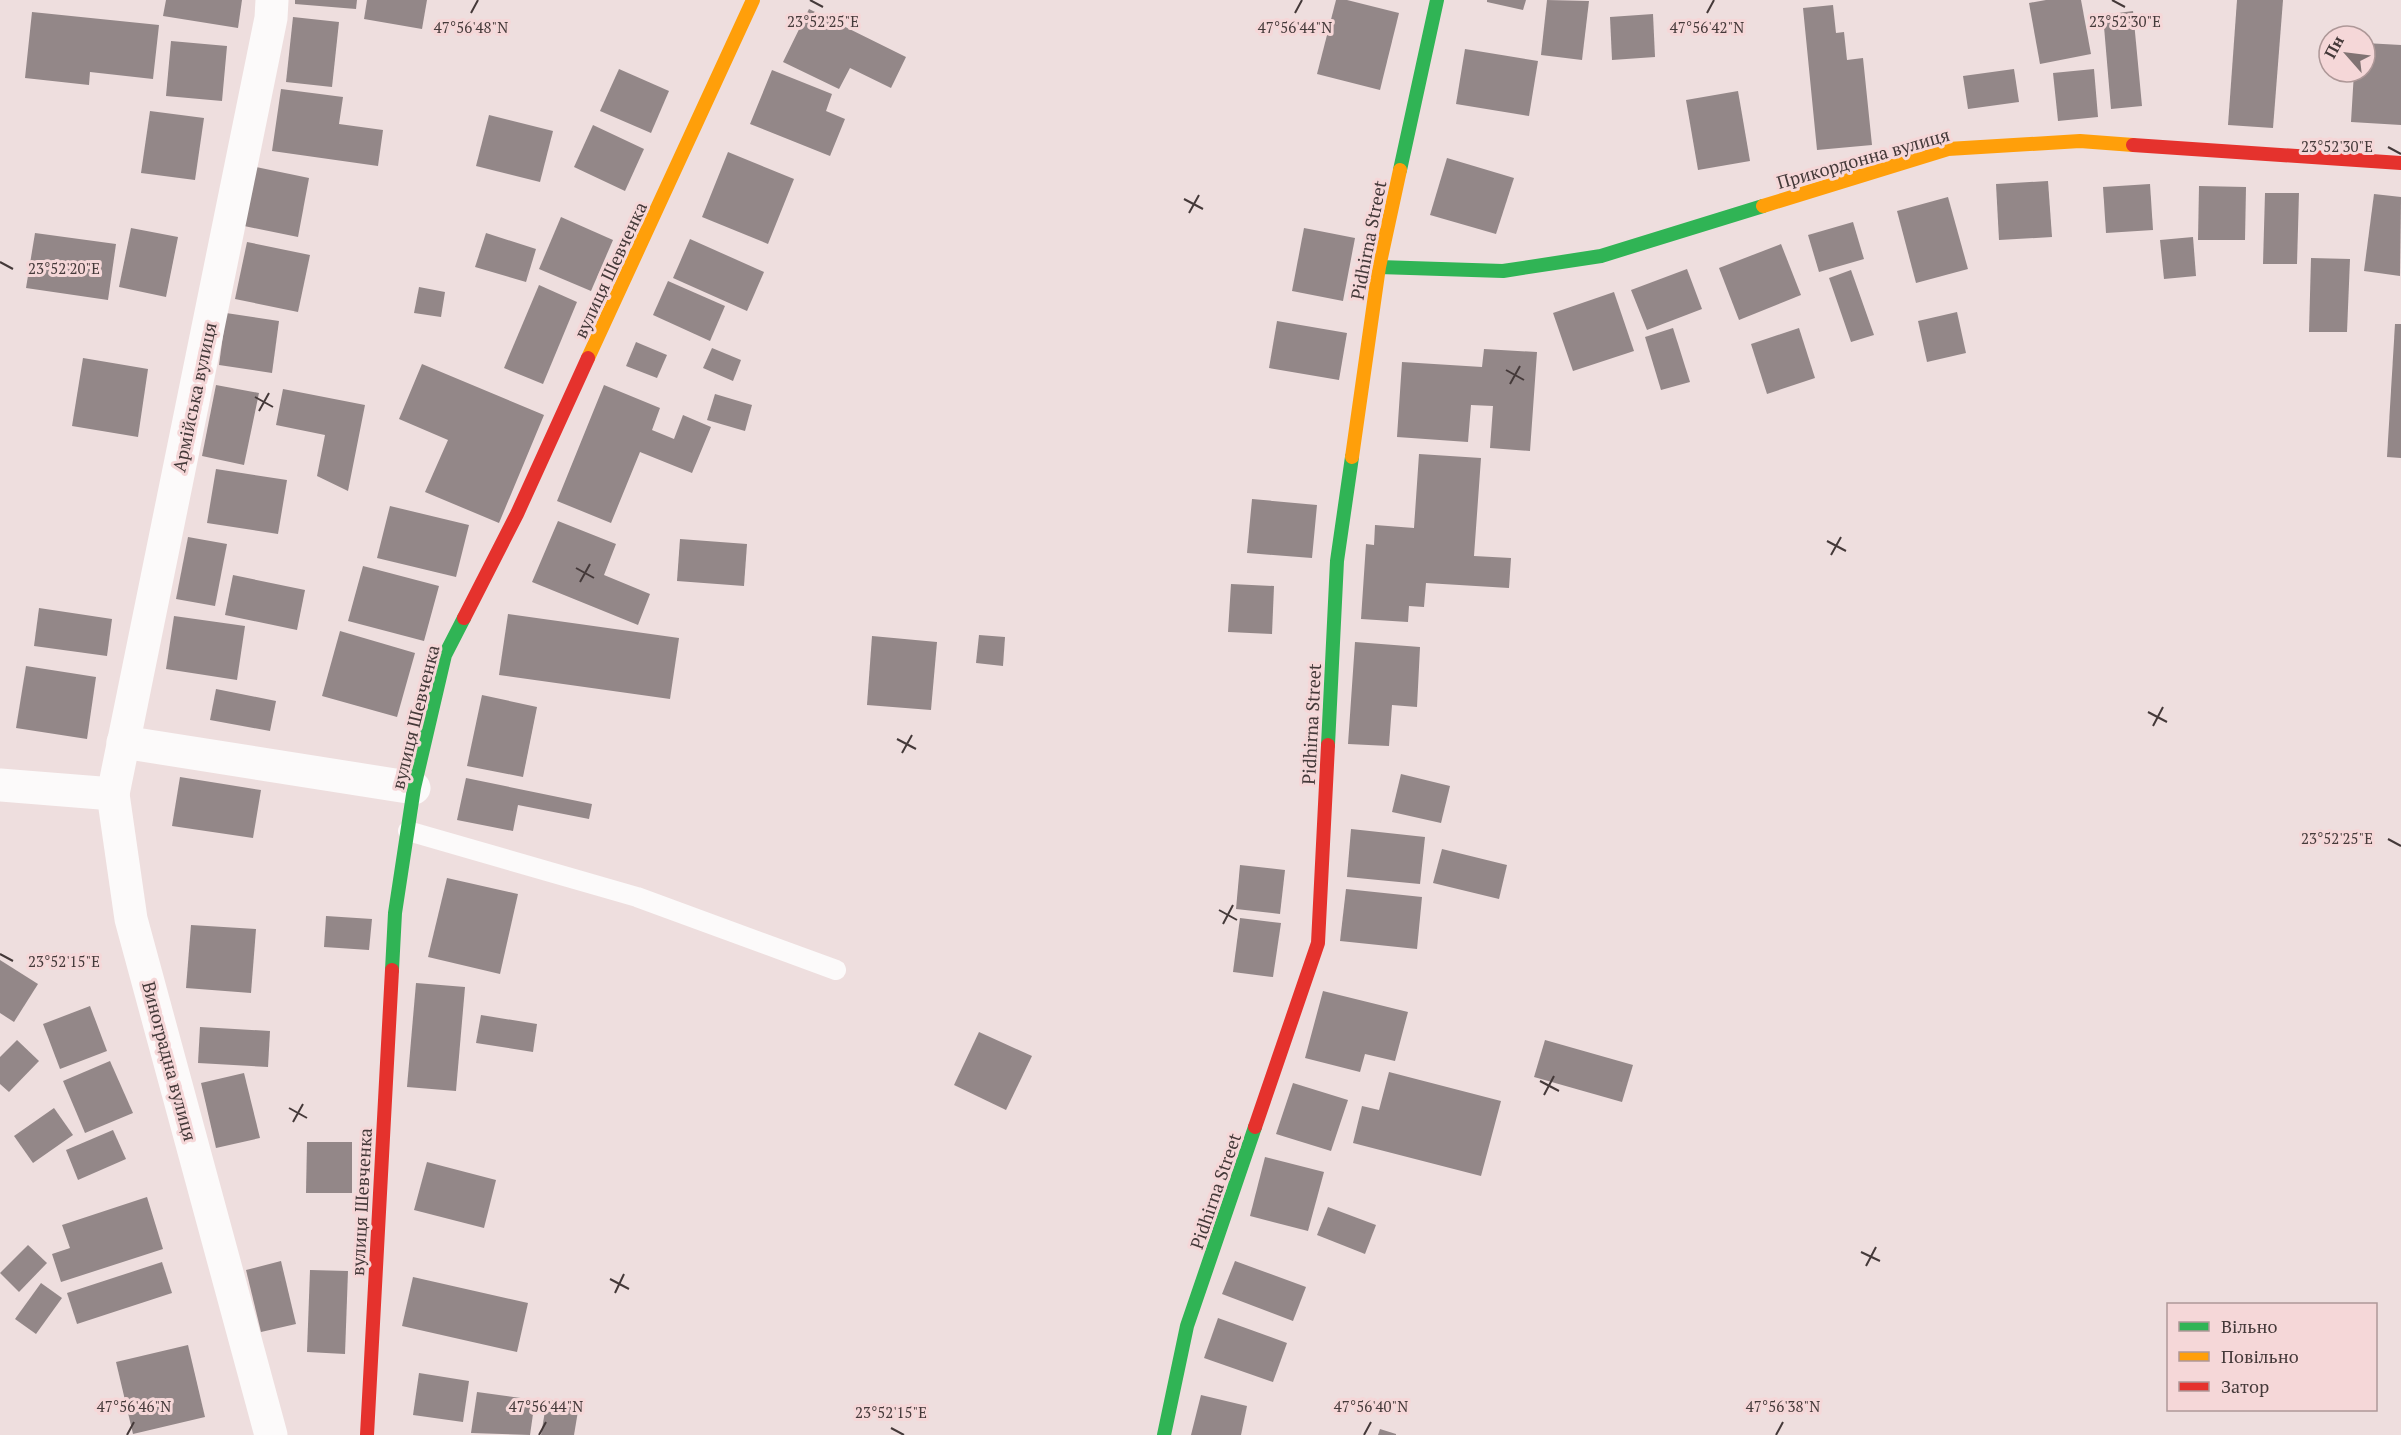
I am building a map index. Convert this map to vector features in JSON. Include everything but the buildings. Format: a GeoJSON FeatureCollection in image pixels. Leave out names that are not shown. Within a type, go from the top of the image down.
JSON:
{"type":"FeatureCollection","features":[{"type":"Feature","properties":{"kind":"street","name":"Армійська вулиця"},"geometry":{"type":"LineString","coordinates":[[113,794],[269,30],[272,0]]}},
{"type":"Feature","properties":{"kind":"street","name":"вулиця Шевченка"},"geometry":{"type":"LineString","coordinates":[[367,1435],[395,913],[414,788],[445,655],[517,514],[753,0]]}},
{"type":"Feature","properties":{"kind":"street","name":"Pidhirna Street"},"geometry":{"type":"LineString","coordinates":[[1164,1435],[1187,1326],[1318,943],[1338,561],[1379,267],[1437,0]]}},
{"type":"Feature","properties":{"kind":"street","name":"Прикордонна вулиця"},"geometry":{"type":"LineString","coordinates":[[1379,267],[1503,271],[1601,256],[1948,149],[2080,141],[2401,163]]}},
{"type":"Feature","properties":{"kind":"street"},"geometry":{"type":"LineString","coordinates":[[123,742],[414,788]]}},
{"type":"Feature","properties":{"kind":"street"},"geometry":{"type":"LineString","coordinates":[[0,785],[113,794]]}},
{"type":"Feature","properties":{"kind":"street","name":"Виноградна вулиця"},"geometry":{"type":"LineString","coordinates":[[113,794],[131,919],[272,1435]]}},
{"type":"Feature","properties":{"kind":"lane"},"geometry":{"type":"LineString","coordinates":[[408,831],[637,897],[837,970]]}},
{"type":"Feature","properties":{"kind":"traffic: fast"},"geometry":{"type":"LineString","coordinates":[[1400,170],[1437,0]]}},
{"type":"Feature","properties":{"kind":"traffic: fast"},"geometry":{"type":"LineString","coordinates":[[1379,267],[1503,271],[1601,256],[1763,206]]}},
{"type":"Feature","properties":{"kind":"traffic: fast"},"geometry":{"type":"LineString","coordinates":[[1328,745],[1337,561],[1352,457]]}},
{"type":"Feature","properties":{"kind":"traffic: fast"},"geometry":{"type":"LineString","coordinates":[[392,970],[395,913],[414,788],[445,655],[464,618]]}},
{"type":"Feature","properties":{"kind":"traffic: fast"},"geometry":{"type":"LineString","coordinates":[[1164,1435],[1187,1326],[1255,1127]]}},
{"type":"Feature","properties":{"kind":"traffic: slow"},"geometry":{"type":"LineString","coordinates":[[588,358],[753,0]]}},
{"type":"Feature","properties":{"kind":"traffic: slow"},"geometry":{"type":"LineString","coordinates":[[1763,206],[1948,149],[2080,141],[2133,145]]}},
{"type":"Feature","properties":{"kind":"traffic: slow"},"geometry":{"type":"LineString","coordinates":[[1352,457],[1379,267],[1400,170]]}},
{"type":"Feature","properties":{"kind":"traffic: jam"},"geometry":{"type":"LineString","coordinates":[[2133,145],[2401,163]]}},
{"type":"Feature","properties":{"kind":"traffic: jam"},"geometry":{"type":"LineString","coordinates":[[464,618],[517,514],[588,358]]}},
{"type":"Feature","properties":{"kind":"traffic: jam"},"geometry":{"type":"LineString","coordinates":[[1255,1127],[1318,943],[1328,745]]}},
{"type":"Feature","properties":{"kind":"traffic: jam"},"geometry":{"type":"LineString","coordinates":[[367,1435],[392,970]]}}]}
